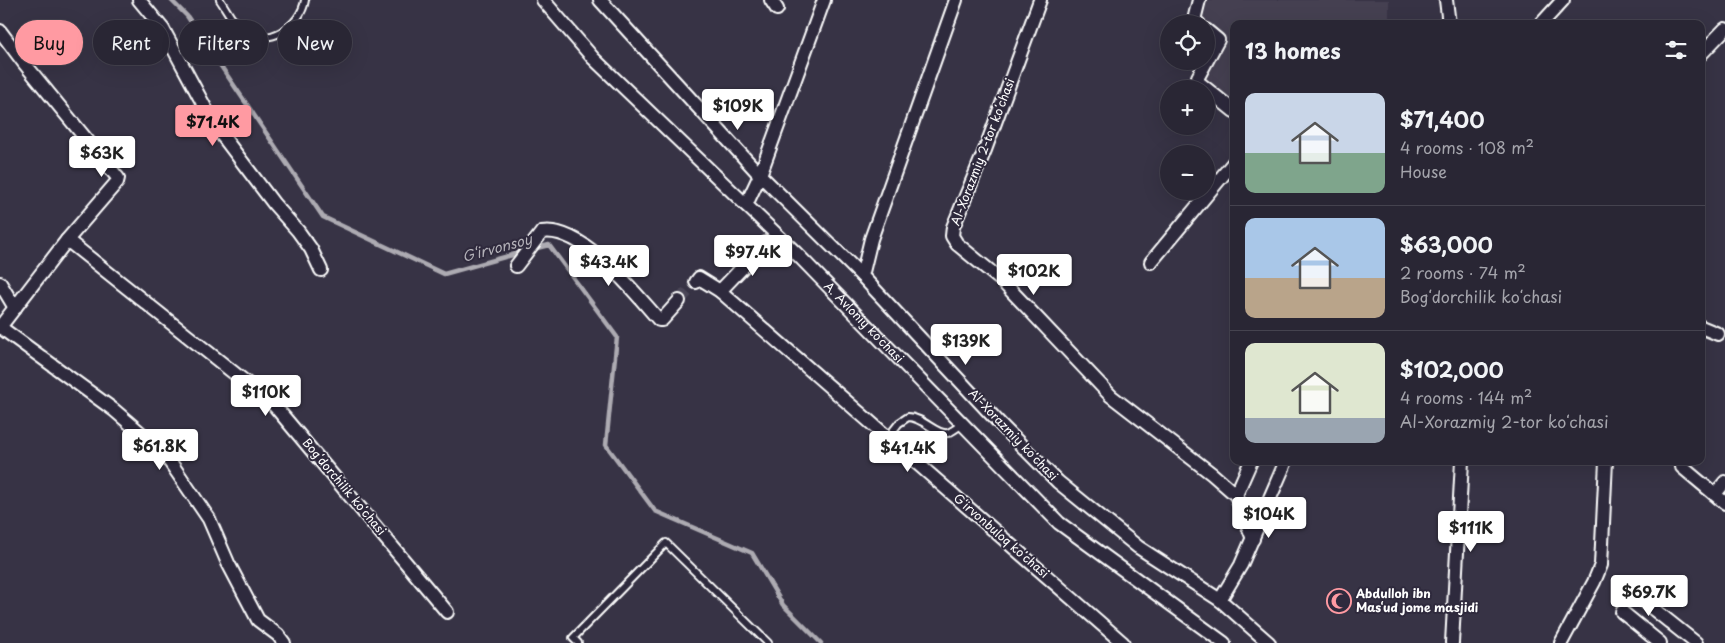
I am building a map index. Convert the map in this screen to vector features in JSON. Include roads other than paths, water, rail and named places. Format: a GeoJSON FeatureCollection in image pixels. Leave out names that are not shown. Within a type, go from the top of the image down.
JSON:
{"type":"FeatureCollection","features":[{"type":"Feature","properties":{"kind":"street"},"geometry":{"type":"LineString","coordinates":[[139,0],[163,29],[215,126],[274,204],[298,231],[311,249],[321,270]]}},
{"type":"Feature","properties":{"kind":"street","name":"A. Avloniy ko‘chasi"},"geometry":{"type":"LineString","coordinates":[[543,0],[593,58],[796,252],[1059,524],[1224,643]]}},
{"type":"Feature","properties":{"kind":"street","name":"Al-Xorazmiy koʻchasi"},"geometry":{"type":"LineString","coordinates":[[600,0],[760,175],[862,276],[1003,427],[1058,482],[1138,547],[1220,600],[1269,643]]}},
{"type":"Feature","properties":{"kind":"street"},"geometry":{"type":"LineString","coordinates":[[746,204],[760,175],[824,0]]}},
{"type":"Feature","properties":{"kind":"street"},"geometry":{"type":"LineString","coordinates":[[862,276],[871,239],[956,0]]}},
{"type":"Feature","properties":{"kind":"street","name":"Al-Xorazmiy 2-tor koʻchasi"},"geometry":{"type":"LineString","coordinates":[[1040,0],[985,150],[952,227],[952,236],[957,244],[1001,280],[1111,396],[1212,474],[1236,495],[1254,539]]}},
{"type":"Feature","properties":{"kind":"street"},"geometry":{"type":"LineString","coordinates":[[1195,15],[1199,0]]}},
{"type":"Feature","properties":{"kind":"street"},"geometry":{"type":"LineString","coordinates":[[1446,0],[1448,20]]}},
{"type":"Feature","properties":{"kind":"street"},"geometry":{"type":"LineString","coordinates":[[1545,20],[1563,0]]}},
{"type":"Feature","properties":{"kind":"street"},"geometry":{"type":"LineString","coordinates":[[1705,50],[1725,29]]}},
{"type":"Feature","properties":{"kind":"street"},"geometry":{"type":"LineString","coordinates":[[0,30],[24,63],[118,178],[117,182],[67,240],[0,327],[114,410],[164,453],[209,519],[228,563],[258,620],[278,635],[284,643]]}},
{"type":"Feature","properties":{"kind":"street"},"geometry":{"type":"LineString","coordinates":[[1202,70],[1198,77],[1198,82],[1230,108]]}},
{"type":"Feature","properties":{"kind":"street"},"geometry":{"type":"LineString","coordinates":[[1150,262],[1230,167]]}},
{"type":"Feature","properties":{"kind":"street"},"geometry":{"type":"LineString","coordinates":[[516,266],[542,232],[553,232],[571,238],[594,252],[659,320],[662,320],[679,301]]}},
{"type":"Feature","properties":{"kind":"street","name":"Bogʻdorchilik koʻchasi"},"geometry":{"type":"LineString","coordinates":[[67,240],[273,404],[447,612]]}},
{"type":"Feature","properties":{"kind":"street"},"geometry":{"type":"LineString","coordinates":[[720,291],[766,243]]}},
{"type":"Feature","properties":{"kind":"street","name":"Gʻirvonbuloq koʻchasi"},"geometry":{"type":"LineString","coordinates":[[696,282],[699,278],[705,280],[720,291],[1123,643]]}},
{"type":"Feature","properties":{"kind":"street"},"geometry":{"type":"LineString","coordinates":[[0,283],[15,308]]}},
{"type":"Feature","properties":{"kind":"street"},"geometry":{"type":"LineString","coordinates":[[1705,329],[1718,334]]}},
{"type":"Feature","properties":{"kind":"street"},"geometry":{"type":"LineString","coordinates":[[1236,495],[1249,465]]}},
{"type":"Feature","properties":{"kind":"street"},"geometry":{"type":"LineString","coordinates":[[1220,600],[1254,539],[1284,465]]}},
{"type":"Feature","properties":{"kind":"street"},"geometry":{"type":"LineString","coordinates":[[1452,643],[1462,465]]}},
{"type":"Feature","properties":{"kind":"street"},"geometry":{"type":"LineString","coordinates":[[1561,643],[1602,565],[1606,465]]}},
{"type":"Feature","properties":{"kind":"street"},"geometry":{"type":"LineString","coordinates":[[1682,467],[1725,503]]}},
{"type":"Feature","properties":{"kind":"street"},"geometry":{"type":"LineString","coordinates":[[1715,494],[1725,482]]}},
{"type":"Feature","properties":{"kind":"street"},"geometry":{"type":"LineString","coordinates":[[1636,596],[1696,643]]}},
{"type":"Feature","properties":{"kind":"street"},"geometry":{"type":"LineString","coordinates":[[1622,612],[1660,643]]}},
{"type":"Feature","properties":{"kind":"lane"},"geometry":{"type":"LineString","coordinates":[[220,0],[245,33],[262,37],[280,34],[294,24],[304,9],[305,0]]}},
{"type":"Feature","properties":{"kind":"lane"},"geometry":{"type":"LineString","coordinates":[[888,437],[899,423],[908,417],[923,420],[941,433],[948,433],[962,424]]}},
{"type":"Feature","properties":{"kind":"lane"},"geometry":{"type":"LineString","coordinates":[[578,643],[573,638],[666,543],[768,643]]}},
{"type":"Feature","properties":{"kind":"waterway","name":"G‘irvonsoy"},"geometry":{"type":"LineString","coordinates":[[171,0],[187,16],[323,217],[444,274],[523,252]]}},
{"type":"Feature","properties":{"kind":"waterway","name":"G‘irvonsoy"},"geometry":{"type":"LineString","coordinates":[[533,249],[549,245],[617,337],[606,445],[655,511],[752,553],[783,605],[821,643]]}},
{"type":"Feature","properties":{"kind":"tunnel"},"geometry":{"type":"LineString","coordinates":[[679,301],[696,282]]}},
{"type":"Feature","properties":{"kind":"place","name":"Abdulloh ibn Mas‘ud jome masjidi"},"geometry":{"type":"Point","coordinates":[1339,601]}}]}
